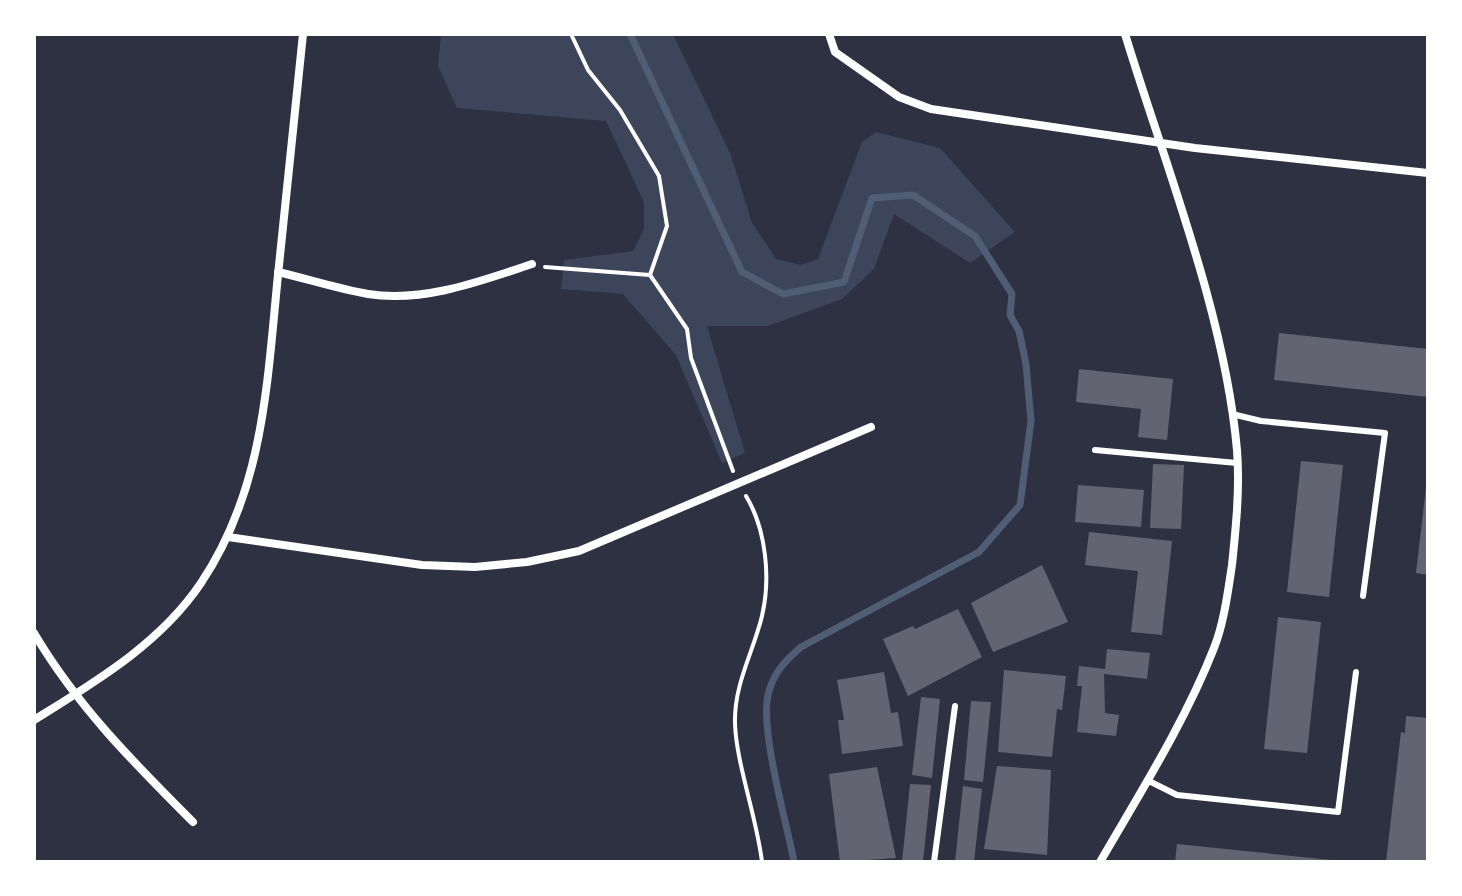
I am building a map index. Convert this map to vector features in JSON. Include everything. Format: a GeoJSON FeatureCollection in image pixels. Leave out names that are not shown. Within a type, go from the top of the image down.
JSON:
{"type":"FeatureCollection","features":[{"type":"Feature","properties":{"kind":"street"},"geometry":{"type":"LineString","coordinates":[[34,720],[138,651],[164,627],[200,584],[228,537],[249,487],[258,451],[303,34]]}},
{"type":"Feature","properties":{"kind":"street"},"geometry":{"type":"LineString","coordinates":[[829,34],[835,52],[899,97],[931,109],[1158,141],[1428,173]]}},
{"type":"Feature","properties":{"kind":"street"},"geometry":{"type":"LineString","coordinates":[[1100,862],[1147,780],[1215,646],[1229,581],[1237,517],[1237,463],[1232,414],[1200,278],[1125,34]]}},
{"type":"Feature","properties":{"kind":"street"},"geometry":{"type":"LineString","coordinates":[[278,272],[371,295],[418,294],[465,286],[532,264]]}},
{"type":"Feature","properties":{"kind":"street"},"geometry":{"type":"LineString","coordinates":[[228,537],[422,565],[475,567],[527,562],[579,551],[871,427]]}},
{"type":"Feature","properties":{"kind":"street"},"geometry":{"type":"LineString","coordinates":[[34,633],[74,695],[109,738],[193,822]]}},
{"type":"Feature","properties":{"kind":"lane"},"geometry":{"type":"LineString","coordinates":[[1232,414],[1261,421],[1385,433],[1363,596]]}},
{"type":"Feature","properties":{"kind":"lane"},"geometry":{"type":"LineString","coordinates":[[1095,450],[1237,463]]}},
{"type":"Feature","properties":{"kind":"lane"},"geometry":{"type":"LineString","coordinates":[[1147,780],[1177,795],[1338,812],[1356,672]]}},
{"type":"Feature","properties":{"kind":"lane"},"geometry":{"type":"LineString","coordinates":[[934,862],[955,706]]}},
{"type":"Feature","properties":{"kind":"path"},"geometry":{"type":"LineString","coordinates":[[571,34],[588,70],[620,110],[659,176],[667,226],[650,275]]}},
{"type":"Feature","properties":{"kind":"path"},"geometry":{"type":"LineString","coordinates":[[532,264],[650,275]]}},
{"type":"Feature","properties":{"kind":"path"},"geometry":{"type":"LineString","coordinates":[[650,275],[687,329],[691,358],[730,464]]}},
{"type":"Feature","properties":{"kind":"path"},"geometry":{"type":"LineString","coordinates":[[754,511],[761,529],[765,589],[762,616],[737,688],[734,725],[762,862]]}},
{"type":"Feature","properties":{"kind":"shaded area"},"geometry":{"type":"Polygon","coordinates":[[[441,34],[673,34],[731,155],[752,223],[776,259],[801,265],[818,259],[862,142],[876,132],[940,148],[1015,232],[970,263],[894,214],[874,269],[842,299],[768,326],[707,326],[745,453],[722,463],[676,355],[623,294],[561,289],[564,260],[633,251],[644,229],[644,202],[606,121],[457,108],[438,66],[441,34]]]}},
{"type":"Feature","properties":{"kind":"building"},"geometry":{"type":"Polygon","coordinates":[[[1279,333],[1428,349],[1428,397],[1274,380],[1279,333]]]}},
{"type":"Feature","properties":{"kind":"building"},"geometry":{"type":"Polygon","coordinates":[[[1079,369],[1173,379],[1167,440],[1138,437],[1141,409],[1076,402],[1079,369]]]}},
{"type":"Feature","properties":{"kind":"building"},"geometry":{"type":"Polygon","coordinates":[[[1301,461],[1343,465],[1329,597],[1287,592],[1301,461]]]}},
{"type":"Feature","properties":{"kind":"building"},"geometry":{"type":"Polygon","coordinates":[[[1153,464],[1184,465],[1181,529],[1150,528],[1153,464]]]}},
{"type":"Feature","properties":{"kind":"building"},"geometry":{"type":"Polygon","coordinates":[[[1078,485],[1144,490],[1141,527],[1075,522],[1078,485]]]}},
{"type":"Feature","properties":{"kind":"building"},"geometry":{"type":"Polygon","coordinates":[[[1428,487],[1428,575],[1416,573],[1428,487]]]}},
{"type":"Feature","properties":{"kind":"building"},"geometry":{"type":"Polygon","coordinates":[[[1089,532],[1172,541],[1162,635],[1131,632],[1138,571],[1085,565],[1089,532]]]}},
{"type":"Feature","properties":{"kind":"building"},"geometry":{"type":"Polygon","coordinates":[[[1042,565],[1068,622],[993,652],[971,603],[1042,565]]]}},
{"type":"Feature","properties":{"kind":"building"},"geometry":{"type":"Polygon","coordinates":[[[958,609],[982,657],[908,696],[883,639],[913,626],[915,629],[958,609]]]}},
{"type":"Feature","properties":{"kind":"building"},"geometry":{"type":"Polygon","coordinates":[[[1278,617],[1321,622],[1307,753],[1264,749],[1278,617]]]}},
{"type":"Feature","properties":{"kind":"building"},"geometry":{"type":"Polygon","coordinates":[[[1107,649],[1150,653],[1147,679],[1104,674],[1105,713],[1119,715],[1116,736],[1077,732],[1082,686],[1077,686],[1079,666],[1105,669],[1107,649]]]}},
{"type":"Feature","properties":{"kind":"building"},"geometry":{"type":"Polygon","coordinates":[[[1004,670],[1066,676],[1062,710],[1057,709],[1052,757],[998,752],[1004,670]]]}},
{"type":"Feature","properties":{"kind":"building"},"geometry":{"type":"Polygon","coordinates":[[[884,672],[891,713],[898,712],[903,746],[842,754],[838,720],[844,720],[837,680],[884,672]]]}},
{"type":"Feature","properties":{"kind":"building"},"geometry":{"type":"Polygon","coordinates":[[[921,697],[940,699],[932,778],[912,775],[921,697]]]}},
{"type":"Feature","properties":{"kind":"building"},"geometry":{"type":"Polygon","coordinates":[[[971,701],[991,702],[983,782],[964,780],[971,701]]]}},
{"type":"Feature","properties":{"kind":"building"},"geometry":{"type":"Polygon","coordinates":[[[1406,716],[1428,718],[1428,862],[1386,862],[1401,732],[1405,733],[1406,716]]]}},
{"type":"Feature","properties":{"kind":"building"},"geometry":{"type":"Polygon","coordinates":[[[997,766],[1051,770],[1047,855],[984,849],[997,766]]]}},
{"type":"Feature","properties":{"kind":"building"},"geometry":{"type":"Polygon","coordinates":[[[877,767],[896,858],[840,862],[829,774],[877,767]]]}},
{"type":"Feature","properties":{"kind":"building"},"geometry":{"type":"Polygon","coordinates":[[[910,784],[931,785],[923,862],[902,862],[910,784]]]}},
{"type":"Feature","properties":{"kind":"building"},"geometry":{"type":"Polygon","coordinates":[[[963,786],[982,789],[974,862],[955,862],[963,786]]]}},
{"type":"Feature","properties":{"kind":"building"},"geometry":{"type":"Polygon","coordinates":[[[1177,844],[1331,860],[1331,862],[1175,862],[1177,844]]]}},
{"type":"Feature","properties":{"kind":"waterway"},"geometry":{"type":"LineString","coordinates":[[630,34],[742,272],[783,294],[844,282],[872,198],[913,195],[975,236],[1012,294],[1010,315],[1019,331],[1026,364],[1031,421],[1020,505],[979,552],[801,647],[774,678],[769,691],[767,727],[794,862]]}}]}
